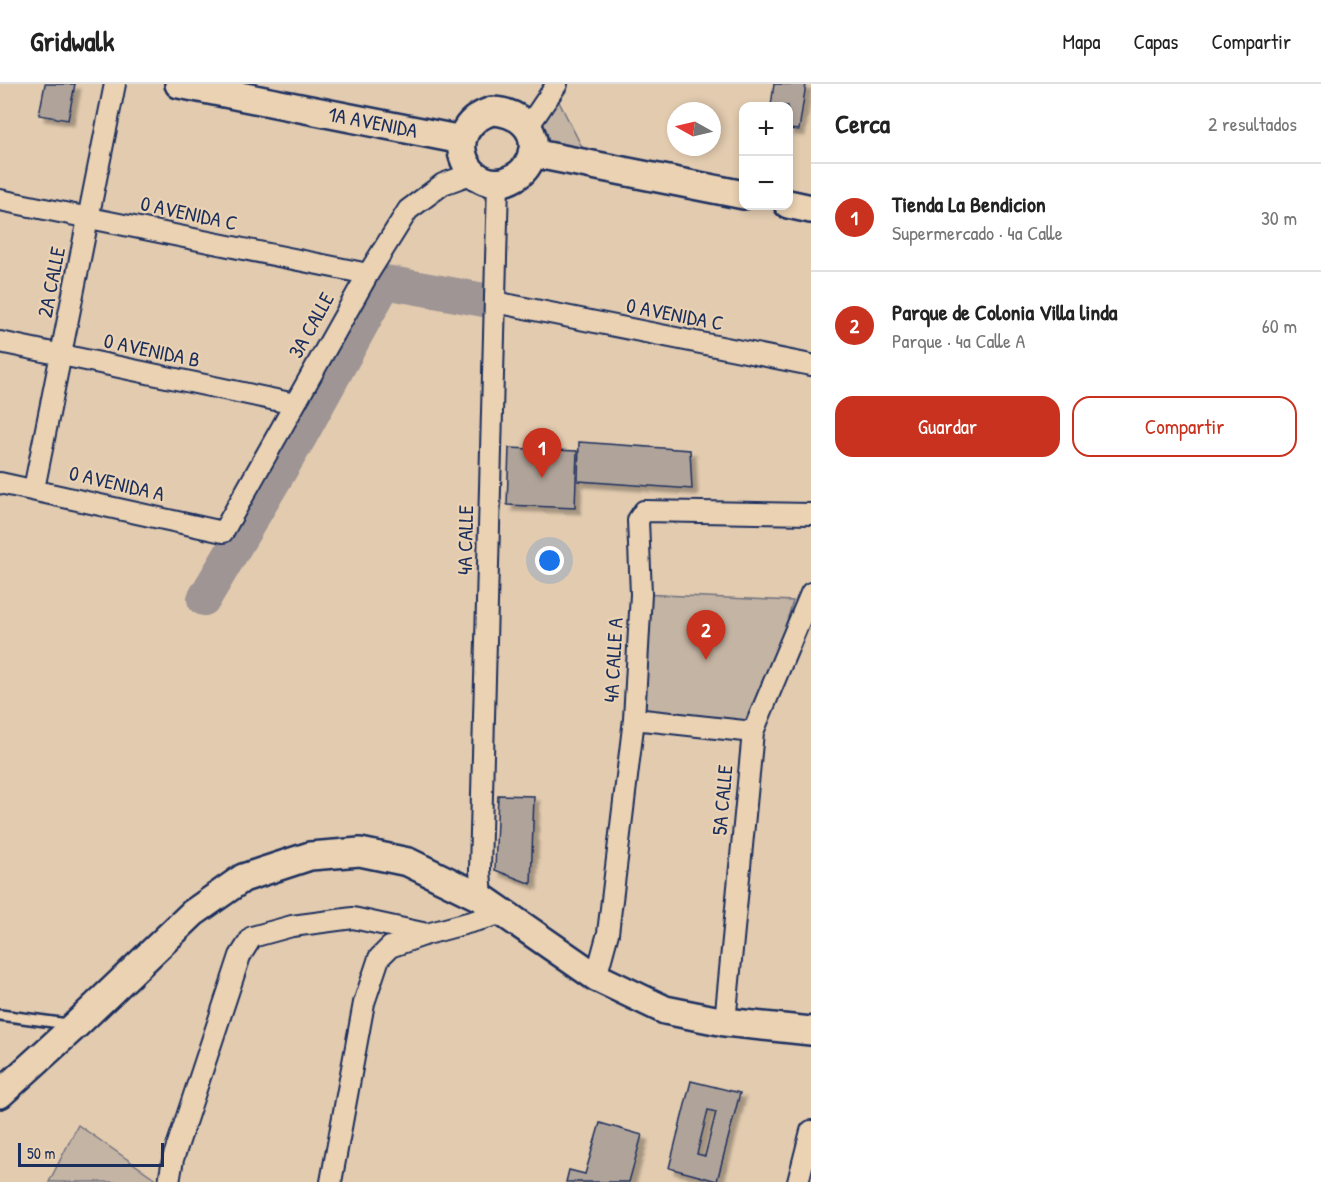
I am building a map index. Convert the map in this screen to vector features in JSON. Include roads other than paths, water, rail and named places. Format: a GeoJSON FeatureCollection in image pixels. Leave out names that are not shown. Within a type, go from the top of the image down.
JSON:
{"type":"FeatureCollection","features":[{"type":"Feature","properties":{"kind":"main road","name":"1A AVENIDA"},"geometry":{"type":"LineString","coordinates":[[179,84],[462,140]]}},
{"type":"Feature","properties":{"kind":"main road"},"geometry":{"type":"LineString","coordinates":[[492,111],[503,111],[528,126],[532,153],[528,165],[520,174],[510,180],[485,178],[466,164],[462,152],[462,140],[466,129],[482,115],[492,111]]}},
{"type":"Feature","properties":{"kind":"main road"},"geometry":{"type":"LineString","coordinates":[[532,153],[739,194]]}},
{"type":"Feature","properties":{"kind":"main road"},"geometry":{"type":"LineString","coordinates":[[793,205],[811,209]]}},
{"type":"Feature","properties":{"kind":"main road"},"geometry":{"type":"LineString","coordinates":[[0,1094],[193,913],[243,878],[310,856],[360,852],[408,862],[482,898],[596,977],[665,1011],[725,1022],[811,1031]]}},
{"type":"Feature","properties":{"kind":"street","name":"2A CALLE"},"geometry":{"type":"LineString","coordinates":[[34,489],[115,84]]}},
{"type":"Feature","properties":{"kind":"street"},"geometry":{"type":"LineString","coordinates":[[528,126],[557,84]]}},
{"type":"Feature","properties":{"kind":"street","name":"3A CALLE"},"geometry":{"type":"LineString","coordinates":[[223,532],[368,274],[408,210],[443,184],[485,178]]}},
{"type":"Feature","properties":{"kind":"street","name":"4A CALLE"},"geometry":{"type":"LineString","coordinates":[[482,898],[480,870],[495,302],[485,178]]}},
{"type":"Feature","properties":{"kind":"street","name":"0 AVENIDA C"},"geometry":{"type":"LineString","coordinates":[[0,200],[368,274]]}},
{"type":"Feature","properties":{"kind":"street","name":"0 AVENIDA C"},"geometry":{"type":"LineString","coordinates":[[495,302],[811,365]]}},
{"type":"Feature","properties":{"kind":"street","name":"0 AVENIDA B"},"geometry":{"type":"LineString","coordinates":[[0,342],[295,404]]}},
{"type":"Feature","properties":{"kind":"street","name":"0 AVENIDA A"},"geometry":{"type":"LineString","coordinates":[[0,483],[223,532]]}},
{"type":"Feature","properties":{"kind":"street","name":"4A CALLE A"},"geometry":{"type":"LineString","coordinates":[[596,977],[608,933],[634,719],[641,594],[638,520],[644,511],[811,514]]}},
{"type":"Feature","properties":{"kind":"street","name":"5A CALLE"},"geometry":{"type":"LineString","coordinates":[[725,1022],[753,732],[811,593]]}},
{"type":"Feature","properties":{"kind":"street"},"geometry":{"type":"LineString","coordinates":[[634,719],[753,732]]}},
{"type":"Feature","properties":{"kind":"street"},"geometry":{"type":"LineString","coordinates":[[331,1182],[364,1003],[379,958],[390,947],[427,934],[504,913]]}},
{"type":"Feature","properties":{"kind":"street"},"geometry":{"type":"LineString","coordinates":[[169,1182],[173,1159],[240,956],[252,937],[292,926],[352,918],[427,934]]}},
{"type":"Feature","properties":{"kind":"street"},"geometry":{"type":"LineString","coordinates":[[798,1182],[811,1131]]}},
{"type":"Feature","properties":{"kind":"lane"},"geometry":{"type":"LineString","coordinates":[[0,1016],[76,1025]]}},
{"type":"Feature","properties":{"kind":"waterway"},"geometry":{"type":"LineString","coordinates":[[204,599],[300,437],[385,282],[495,302]]}},
{"type":"Feature","properties":{"kind":"place","name":"Tienda La Bendicion"},"geometry":{"type":"Point","coordinates":[542,478]}},
{"type":"Feature","properties":{"kind":"place","name":"Parque de Colonia Villa linda"},"geometry":{"type":"Point","coordinates":[706,660]}}]}
